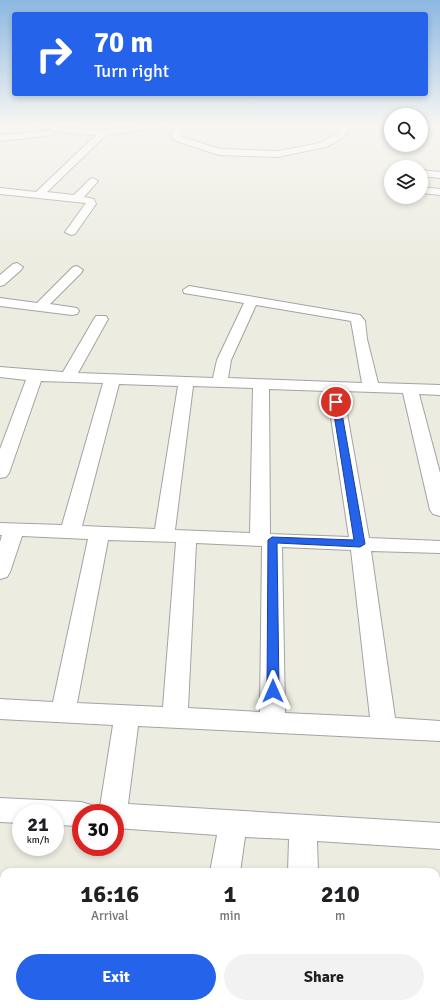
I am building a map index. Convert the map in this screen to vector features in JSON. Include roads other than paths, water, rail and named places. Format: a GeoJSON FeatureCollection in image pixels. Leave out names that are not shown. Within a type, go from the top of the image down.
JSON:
{"type":"FeatureCollection","features":[{"type":"Feature","properties":{"kind":"street"},"geometry":{"type":"LineString","coordinates":[[38,196],[63,171]]}},
{"type":"Feature","properties":{"kind":"street"},"geometry":{"type":"LineString","coordinates":[[428,174],[440,175]]}},
{"type":"Feature","properties":{"kind":"street"},"geometry":{"type":"LineString","coordinates":[[77,198],[94,181]]}},
{"type":"Feature","properties":{"kind":"street"},"geometry":{"type":"LineString","coordinates":[[0,191],[38,196],[77,198],[90,201],[91,204],[71,232]]}},
{"type":"Feature","properties":{"kind":"street"},"geometry":{"type":"LineString","coordinates":[[428,191],[440,192]]}},
{"type":"Feature","properties":{"kind":"street"},"geometry":{"type":"LineString","coordinates":[[0,282],[17,267]]}},
{"type":"Feature","properties":{"kind":"street"},"geometry":{"type":"LineString","coordinates":[[40,307],[77,270]]}},
{"type":"Feature","properties":{"kind":"street"},"geometry":{"type":"LineString","coordinates":[[189,290],[355,318],[358,321],[360,339],[372,388]]}},
{"type":"Feature","properties":{"kind":"street"},"geometry":{"type":"LineString","coordinates":[[220,382],[224,360],[252,300]]}},
{"type":"Feature","properties":{"kind":"street"},"geometry":{"type":"LineString","coordinates":[[0,302],[72,311]]}},
{"type":"Feature","properties":{"kind":"street"},"geometry":{"type":"LineString","coordinates":[[68,378],[101,319]]}},
{"type":"Feature","properties":{"kind":"street"},"geometry":{"type":"LineString","coordinates":[[0,372],[68,378],[440,390]]}},
{"type":"Feature","properties":{"kind":"street"},"geometry":{"type":"LineString","coordinates":[[0,473],[35,376]]}},
{"type":"Feature","properties":{"kind":"street"},"geometry":{"type":"LineString","coordinates":[[70,532],[112,379]]}},
{"type":"Feature","properties":{"kind":"street"},"geometry":{"type":"LineString","coordinates":[[164,536],[186,381]]}},
{"type":"Feature","properties":{"kind":"street"},"geometry":{"type":"LineString","coordinates":[[261,384],[274,721]]}},
{"type":"Feature","properties":{"kind":"street"},"geometry":{"type":"LineString","coordinates":[[334,386],[360,544],[384,728]]}},
{"type":"Feature","properties":{"kind":"street"},"geometry":{"type":"LineString","coordinates":[[410,389],[440,510]]}},
{"type":"Feature","properties":{"kind":"street"},"geometry":{"type":"LineString","coordinates":[[0,572],[7,530],[440,547]]}},
{"type":"Feature","properties":{"kind":"street"},"geometry":{"type":"LineString","coordinates":[[63,712],[99,534]]}},
{"type":"Feature","properties":{"kind":"street"},"geometry":{"type":"LineString","coordinates":[[174,717],[186,536]]}},
{"type":"Feature","properties":{"kind":"street"},"geometry":{"type":"LineString","coordinates":[[0,709],[274,721],[440,731]]}},
{"type":"Feature","properties":{"kind":"street"},"geometry":{"type":"LineString","coordinates":[[114,804],[127,714]]}},
{"type":"Feature","properties":{"kind":"street"},"geometry":{"type":"LineString","coordinates":[[0,810],[72,814]]}},
{"type":"Feature","properties":{"kind":"street"},"geometry":{"type":"LineString","coordinates":[[124,816],[440,836]]}},
{"type":"Feature","properties":{"kind":"street"},"geometry":{"type":"LineString","coordinates":[[226,868],[233,822]]}},
{"type":"Feature","properties":{"kind":"street"},"geometry":{"type":"LineString","coordinates":[[302,827],[303,868]]}}]}
